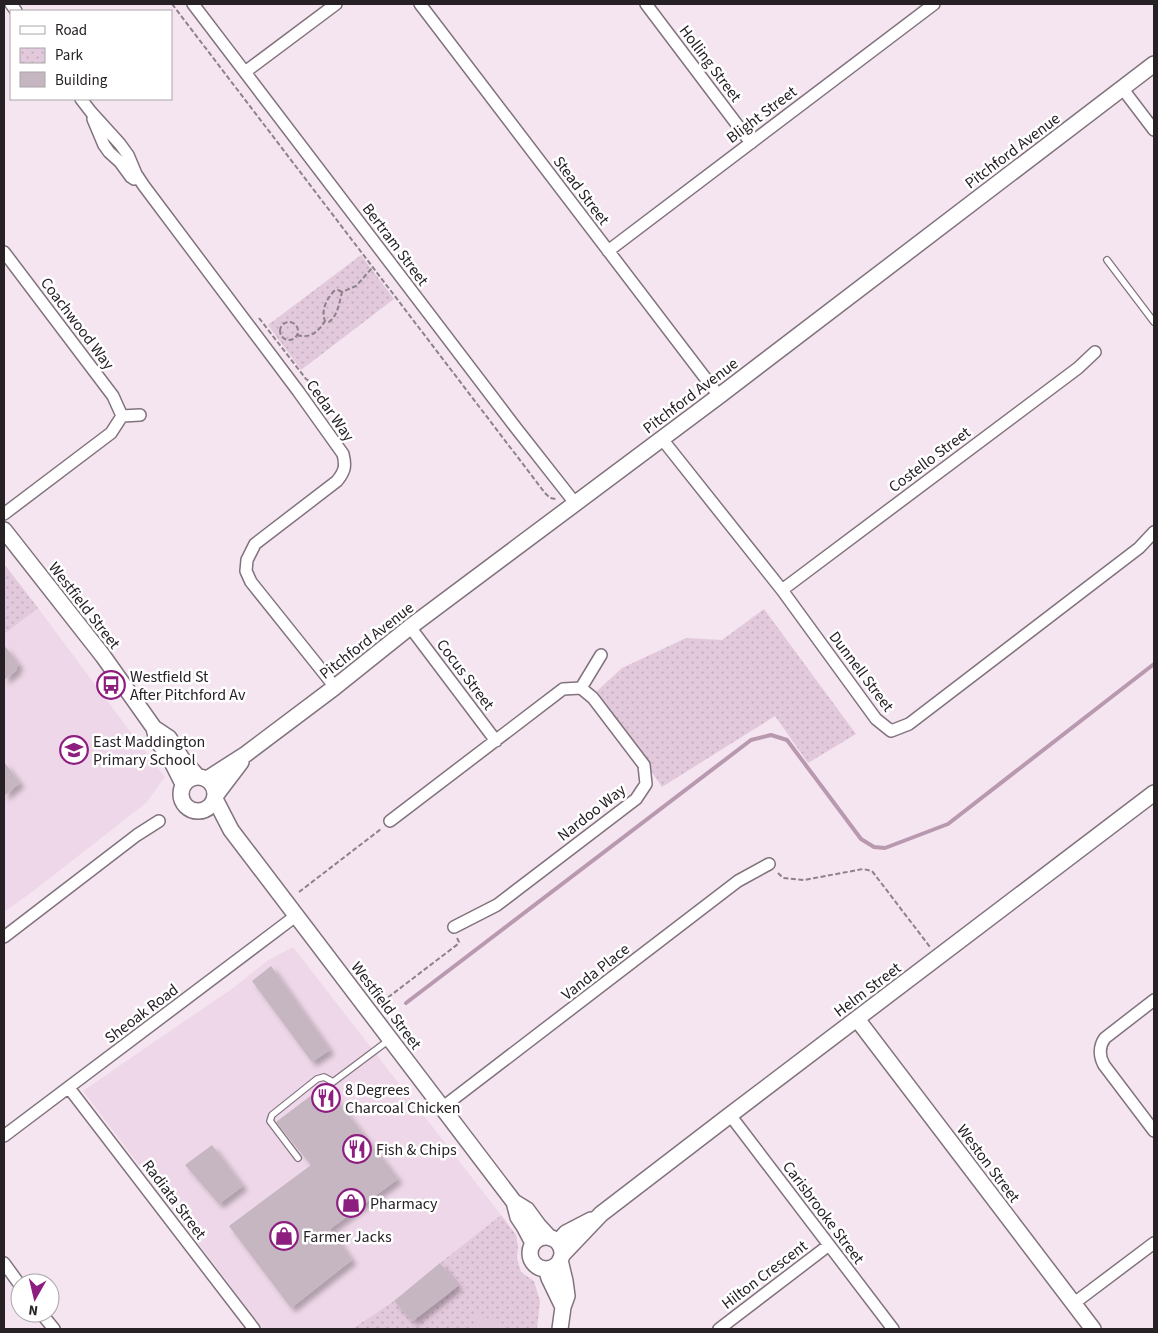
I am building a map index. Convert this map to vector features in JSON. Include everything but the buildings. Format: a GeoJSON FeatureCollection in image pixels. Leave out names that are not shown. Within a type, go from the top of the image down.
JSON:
{"type":"FeatureCollection","features":[{"type":"Feature","properties":{"kind":"street","name":"Bertram Street"},"geometry":{"type":"LineString","coordinates":[[193,4],[570,498]]}},
{"type":"Feature","properties":{"kind":"street"},"geometry":{"type":"LineString","coordinates":[[245,72],[336,4]]}},
{"type":"Feature","properties":{"kind":"street","name":"Stead Street"},"geometry":{"type":"LineString","coordinates":[[420,4],[719,396]]}},
{"type":"Feature","properties":{"kind":"street","name":"Holling Street"},"geometry":{"type":"LineString","coordinates":[[646,4],[751,143]]}},
{"type":"Feature","properties":{"kind":"street","name":"Blight Street"},"geometry":{"type":"LineString","coordinates":[[608,251],[934,4]]}},
{"type":"Feature","properties":{"kind":"street","name":"Pitchford Avenue"},"geometry":{"type":"LineString","coordinates":[[202,778],[246,754],[410,628],[570,498],[662,438],[719,396],[1154,64]]}},
{"type":"Feature","properties":{"kind":"street"},"geometry":{"type":"LineString","coordinates":[[1122,88],[1154,130]]}},
{"type":"Feature","properties":{"kind":"street"},"geometry":{"type":"LineString","coordinates":[[82,100],[91,112]]}},
{"type":"Feature","properties":{"kind":"street","name":"Cedar Way"},"geometry":{"type":"LineString","coordinates":[[91,112],[120,144],[144,186],[343,454],[346,464],[343,474],[337,481],[255,544],[246,560],[246,571],[251,582],[335,687]]}},
{"type":"Feature","properties":{"kind":"street","name":"Cedar Way"},"geometry":{"type":"LineString","coordinates":[[91,112],[104,145],[109,152],[120,162],[131,177],[144,186]]}},
{"type":"Feature","properties":{"kind":"street","name":"Coachwood Way"},"geometry":{"type":"LineString","coordinates":[[4,252],[113,396],[122,416]]}},
{"type":"Feature","properties":{"kind":"street","name":"Costello Street"},"geometry":{"type":"LineString","coordinates":[[782,590],[1078,368],[1094,352]]}},
{"type":"Feature","properties":{"kind":"street"},"geometry":{"type":"LineString","coordinates":[[4,514],[111,433],[122,416],[140,415]]}},
{"type":"Feature","properties":{"kind":"street","name":"Dunnell Street"},"geometry":{"type":"LineString","coordinates":[[662,438],[782,590],[876,719],[891,731],[908,724],[1139,548],[1154,532]]}},
{"type":"Feature","properties":{"kind":"street","name":"Westfield Street"},"geometry":{"type":"LineString","coordinates":[[4,530],[103,656],[154,728],[169,738],[182,759],[202,778]]}},
{"type":"Feature","properties":{"kind":"street","name":"Cocus Street"},"geometry":{"type":"LineString","coordinates":[[410,628],[496,741]]}},
{"type":"Feature","properties":{"kind":"street"},"geometry":{"type":"LineString","coordinates":[[390,821],[563,688],[581,688],[601,655]]}},
{"type":"Feature","properties":{"kind":"street","name":"Nardoo Way"},"geometry":{"type":"LineString","coordinates":[[454,927],[496,905],[636,799],[646,784],[644,765],[593,698],[581,688]]}},
{"type":"Feature","properties":{"kind":"street","name":"Westfield Street"},"geometry":{"type":"LineString","coordinates":[[154,728],[157,741],[168,754],[183,784]]}},
{"type":"Feature","properties":{"kind":"street","name":"Pitchford Avenue"},"geometry":{"type":"LineString","coordinates":[[215,797],[246,754]]}},
{"type":"Feature","properties":{"kind":"street"},"geometry":{"type":"LineString","coordinates":[[202,778],[213,786],[215,797],[209,808],[199,811],[189,809],[180,795],[183,784],[187,780],[202,778]]}},
{"type":"Feature","properties":{"kind":"street","name":"Helm Street"},"geometry":{"type":"LineString","coordinates":[[557,1249],[566,1233],[601,1214],[1154,793]]}},
{"type":"Feature","properties":{"kind":"street","name":"Westfield Street"},"geometry":{"type":"LineString","coordinates":[[215,797],[232,830],[514,1202],[527,1210],[557,1249],[567,1296],[563,1307],[560,1329]]}},
{"type":"Feature","properties":{"kind":"street","name":"Westfield Street"},"geometry":{"type":"LineString","coordinates":[[199,811],[232,830]]}},
{"type":"Feature","properties":{"kind":"street"},"geometry":{"type":"LineString","coordinates":[[4,937],[137,835],[159,821]]}},
{"type":"Feature","properties":{"kind":"street","name":"Vanda Place"},"geometry":{"type":"LineString","coordinates":[[443,1108],[738,881],[769,864]]}},
{"type":"Feature","properties":{"kind":"street","name":"Sheoak Road"},"geometry":{"type":"LineString","coordinates":[[4,1136],[297,915]]}},
{"type":"Feature","properties":{"kind":"street"},"geometry":{"type":"LineString","coordinates":[[1154,1000],[1102,1042],[1100,1057],[1154,1131]]}},
{"type":"Feature","properties":{"kind":"street","name":"Weston Street"},"geometry":{"type":"LineString","coordinates":[[857,1019],[1092,1329]]}},
{"type":"Feature","properties":{"kind":"street","name":"Radiata Street"},"geometry":{"type":"LineString","coordinates":[[69,1088],[254,1329]]}},
{"type":"Feature","properties":{"kind":"street","name":"Carisbrooke Street"},"geometry":{"type":"LineString","coordinates":[[730,1115],[893,1329]]}},
{"type":"Feature","properties":{"kind":"street","name":"Westfield Street"},"geometry":{"type":"LineString","coordinates":[[514,1202],[518,1217],[533,1243]]}},
{"type":"Feature","properties":{"kind":"street"},"geometry":{"type":"LineString","coordinates":[[540,1238],[557,1249],[554,1266],[546,1269],[540,1268],[532,1261],[530,1253],[533,1243],[540,1238]]}},
{"type":"Feature","properties":{"kind":"street"},"geometry":{"type":"LineString","coordinates":[[1073,1304],[1154,1242]]}},
{"type":"Feature","properties":{"kind":"street","name":"Hilton Crescent"},"geometry":{"type":"LineString","coordinates":[[718,1329],[829,1245]]}},
{"type":"Feature","properties":{"kind":"street"},"geometry":{"type":"LineString","coordinates":[[546,1269],[548,1278],[563,1307]]}},
{"type":"Feature","properties":{"kind":"lane"},"geometry":{"type":"LineString","coordinates":[[1107,260],[1154,322]]}},
{"type":"Feature","properties":{"kind":"lane"},"geometry":{"type":"LineString","coordinates":[[298,1158],[270,1121],[272,1115],[317,1079],[324,1078],[334,1082],[390,1038]]}},
{"type":"Feature","properties":{"kind":"path"},"geometry":{"type":"LineString","coordinates":[[172,4],[545,493],[550,498],[570,498]]}},
{"type":"Feature","properties":{"kind":"path"},"geometry":{"type":"LineString","coordinates":[[297,335],[308,337],[315,334],[324,322],[323,316],[327,301],[334,291],[342,292],[356,286],[373,267]]}},
{"type":"Feature","properties":{"kind":"path"},"geometry":{"type":"LineString","coordinates":[[324,322],[329,322],[334,318],[342,292]]}},
{"type":"Feature","properties":{"kind":"path"},"geometry":{"type":"LineString","coordinates":[[286,323],[295,324],[298,329],[297,335],[290,340],[284,338],[281,335],[281,329],[286,323]]}},
{"type":"Feature","properties":{"kind":"path"},"geometry":{"type":"LineString","coordinates":[[280,345],[284,338]]}},
{"type":"Feature","properties":{"kind":"path"},"geometry":{"type":"LineString","coordinates":[[299,892],[390,821]]}},
{"type":"Feature","properties":{"kind":"path"},"geometry":{"type":"LineString","coordinates":[[769,864],[783,878],[804,880],[863,870],[872,871],[938,957]]}},
{"type":"Feature","properties":{"kind":"path"},"geometry":{"type":"LineString","coordinates":[[382,1002],[458,944],[458,942]]}},
{"type":"Feature","properties":{"kind":"shaded area","name":"East Maddington Primary School"},"geometry":{"type":"Polygon","coordinates":[[[4,564],[165,777],[146,803],[4,912],[4,564]]]}},
{"type":"Feature","properties":{"kind":"shaded area"},"geometry":{"type":"Polygon","coordinates":[[[293,947],[501,1215],[394,1301],[352,1329],[263,1329],[83,1091],[233,988],[267,961],[293,947]]]}},
{"type":"Feature","properties":{"kind":"green space"},"geometry":{"type":"Polygon","coordinates":[[[361,255],[394,299],[301,370],[268,325],[361,255]]]}},
{"type":"Feature","properties":{"kind":"green space"},"geometry":{"type":"Polygon","coordinates":[[[4,564],[38,608],[4,634],[4,564]]]}},
{"type":"Feature","properties":{"kind":"green space"},"geometry":{"type":"Polygon","coordinates":[[[764,609],[856,734],[808,763],[775,716],[662,787],[597,691],[622,668],[686,638],[722,640],[764,609]]]}},
{"type":"Feature","properties":{"kind":"green space"},"geometry":{"type":"Polygon","coordinates":[[[501,1215],[516,1235],[518,1246],[517,1258],[521,1272],[534,1281],[540,1301],[537,1329],[352,1329],[394,1301],[501,1215]]]}},
{"type":"Feature","properties":{"kind":"green space"},"geometry":{"type":"Polygon","coordinates":[[[477,1314],[501,1323],[501,1329],[471,1329],[477,1314]]]}},
{"type":"Feature","properties":{"kind":"waterway"},"geometry":{"type":"LineString","coordinates":[[406,1003],[751,740],[771,735],[787,740],[861,839],[874,847],[885,848],[948,824],[1154,664]]}},
{"type":"Feature","properties":{"kind":"place","name":"Westfield St After Pitchford Av"},"geometry":{"type":"Point","coordinates":[111,685]}},
{"type":"Feature","properties":{"kind":"place","name":"East Maddington Primary School"},"geometry":{"type":"Point","coordinates":[74,750]}},
{"type":"Feature","properties":{"kind":"place","name":"8 Degrees Charcoal Chicken"},"geometry":{"type":"Point","coordinates":[326,1098]}},
{"type":"Feature","properties":{"kind":"place","name":"Fish & Chips"},"geometry":{"type":"Point","coordinates":[357,1149]}},
{"type":"Feature","properties":{"kind":"place","name":"Pharmacy"},"geometry":{"type":"Point","coordinates":[351,1203]}},
{"type":"Feature","properties":{"kind":"place","name":"Farmer Jacks"},"geometry":{"type":"Point","coordinates":[284,1236]}}]}
